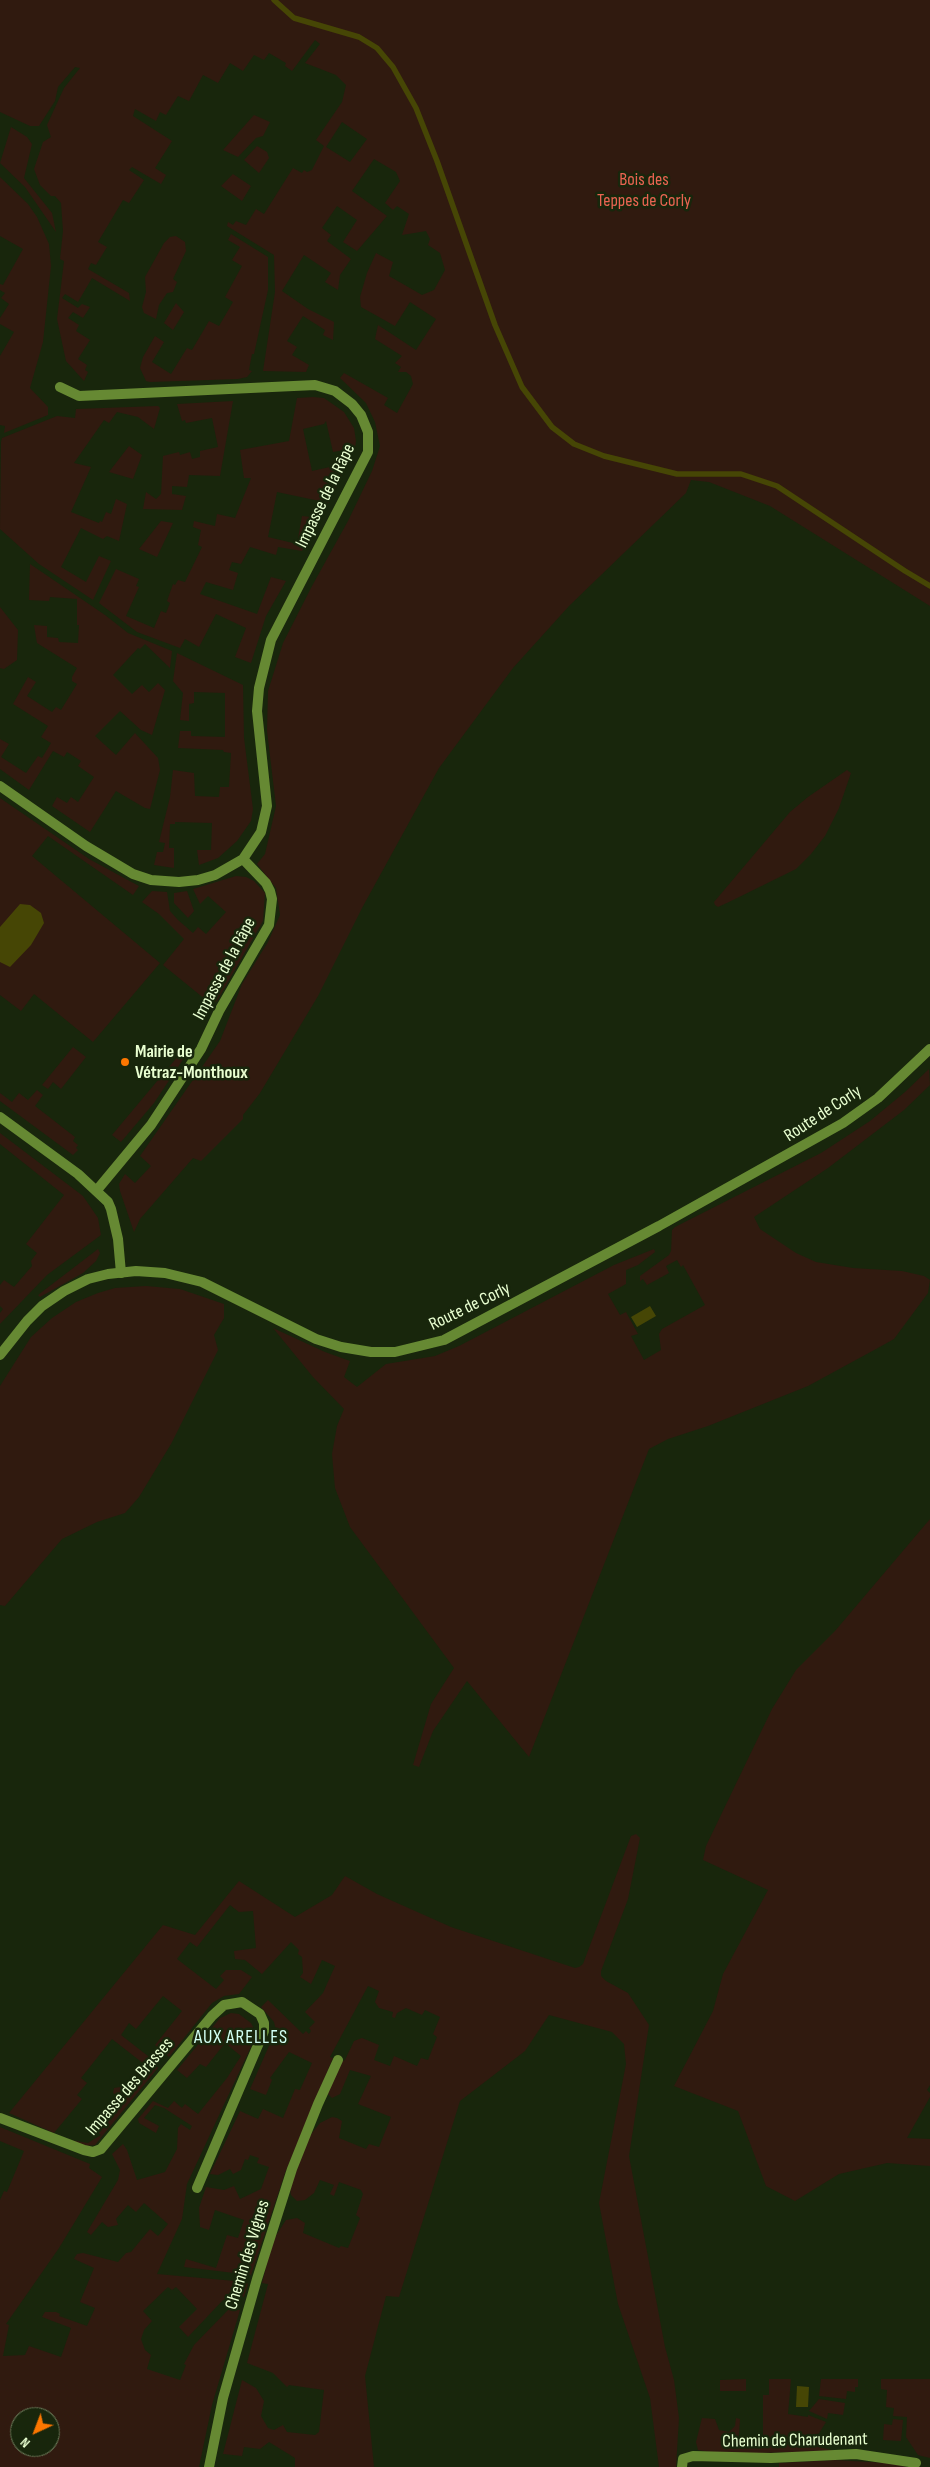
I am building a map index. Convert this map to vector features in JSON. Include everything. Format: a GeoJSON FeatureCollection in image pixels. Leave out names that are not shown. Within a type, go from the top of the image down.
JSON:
{"type":"FeatureCollection","features":[{"type":"Feature","properties":{"kind":"street","name":"Impasse de la Râpe"},"geometry":{"type":"LineString","coordinates":[[0,786],[86,846],[133,874],[151,880],[179,882],[198,880],[215,875],[243,859],[261,832],[267,806],[257,711],[259,688],[266,656],[271,640],[364,463],[370,442],[365,423],[352,404],[335,391],[310,384],[79,396],[60,387]]}},
{"type":"Feature","properties":{"kind":"street","name":"Impasse de la Râpe"},"geometry":{"type":"LineString","coordinates":[[97,1190],[151,1125],[201,1049],[219,1011],[269,925],[272,899],[270,891],[266,883],[243,859]]}},
{"type":"Feature","properties":{"kind":"street","name":"Route de Corly"},"geometry":{"type":"LineString","coordinates":[[0,1355],[27,1321],[42,1306],[64,1291],[88,1279],[136,1271],[165,1273],[202,1282],[309,1336],[341,1348],[371,1352],[395,1352],[419,1348],[444,1340],[791,1154],[843,1123],[878,1098],[930,1049]]}},
{"type":"Feature","properties":{"kind":"street"},"geometry":{"type":"LineString","coordinates":[[0,1117],[97,1190],[111,1209],[118,1238],[121,1273]]}},
{"type":"Feature","properties":{"kind":"street","name":"Impasse des Brasses"},"geometry":{"type":"LineString","coordinates":[[0,2118],[84,2150],[93,2152],[101,2149],[212,2016],[224,2005],[242,2002],[260,2014],[264,2023],[264,2032],[198,2188]]}},
{"type":"Feature","properties":{"kind":"street","name":"Chemin des Vignes"},"geometry":{"type":"LineString","coordinates":[[209,2467],[223,2398],[257,2279],[292,2169],[338,2060]]}},
{"type":"Feature","properties":{"kind":"street","name":"Chemin de Charudenant"},"geometry":{"type":"LineString","coordinates":[[682,2467],[683,2458],[693,2456],[771,2458],[856,2454],[916,2463]]}},
{"type":"Feature","properties":{"kind":"green space","name":"Bois des Teppes de Corly"},"geometry":{"type":"Polygon","coordinates":[[[0,0],[930,0],[930,606],[770,506],[709,482],[691,480],[686,493],[569,606],[513,668],[439,768],[362,908],[318,996],[260,1093],[243,1115],[243,1119],[201,1161],[193,1158],[140,1219],[134,1232],[119,1184],[125,1174],[135,1183],[151,1166],[140,1156],[220,1041],[242,984],[268,942],[280,915],[276,888],[257,864],[265,854],[276,806],[267,731],[268,691],[283,643],[348,521],[372,471],[380,446],[375,422],[366,403],[340,378],[344,373],[388,398],[384,405],[397,413],[413,384],[411,376],[406,372],[398,372],[401,367],[395,363],[402,356],[375,339],[378,325],[416,350],[436,319],[410,302],[395,326],[361,307],[360,297],[367,273],[376,253],[393,262],[389,276],[422,295],[434,290],[445,270],[440,253],[428,245],[430,239],[426,231],[402,235],[409,214],[397,206],[393,210],[385,203],[400,181],[396,172],[374,159],[352,191],[387,216],[357,251],[343,242],[357,220],[337,206],[322,228],[331,235],[327,241],[351,259],[340,275],[338,290],[325,282],[331,273],[304,255],[282,291],[308,309],[334,322],[333,340],[323,335],[325,330],[303,316],[287,341],[297,347],[292,355],[309,365],[306,372],[263,371],[275,292],[274,255],[227,226],[228,222],[233,225],[236,221],[246,225],[256,209],[264,214],[293,168],[302,173],[304,170],[307,172],[312,170],[324,146],[316,140],[342,102],[346,85],[336,75],[305,63],[320,44],[315,40],[292,71],[285,66],[286,63],[269,53],[264,60],[254,55],[243,71],[230,63],[218,83],[203,75],[189,101],[178,96],[166,115],[160,112],[156,121],[135,109],[133,116],[172,141],[155,168],[166,175],[161,184],[132,167],[129,170],[144,180],[129,203],[123,200],[98,242],[107,247],[96,265],[91,263],[88,269],[129,293],[130,301],[92,278],[78,302],[65,294],[62,298],[78,308],[82,304],[90,307],[83,318],[73,312],[68,318],[79,325],[76,331],[90,340],[78,359],[87,365],[85,370],[88,372],[84,381],[66,361],[57,319],[64,261],[60,259],[63,231],[61,203],[40,185],[34,169],[43,142],[51,137],[47,125],[64,88],[80,68],[75,67],[58,87],[55,101],[39,126],[30,126],[0,112],[0,0]],[[342,122],[326,147],[350,162],[367,139],[342,122]]]}},
{"type":"Feature","properties":{"kind":"green space"},"geometry":{"type":"Polygon","coordinates":[[[254,115],[270,122],[263,136],[256,138],[238,157],[223,150],[254,115]]]}},
{"type":"Feature","properties":{"kind":"green space"},"geometry":{"type":"Polygon","coordinates":[[[11,127],[27,137],[32,144],[24,178],[52,213],[56,232],[25,187],[0,163],[11,127]]]}},
{"type":"Feature","properties":{"kind":"green space"},"geometry":{"type":"Polygon","coordinates":[[[257,146],[267,152],[269,158],[259,173],[244,160],[257,146]]]}},
{"type":"Feature","properties":{"kind":"green space"},"geometry":{"type":"Polygon","coordinates":[[[233,174],[251,186],[242,201],[221,186],[233,174]]]}},
{"type":"Feature","properties":{"kind":"green space"},"geometry":{"type":"Polygon","coordinates":[[[0,177],[28,204],[37,217],[49,244],[51,266],[43,342],[30,388],[48,407],[48,415],[4,433],[5,426],[0,425],[0,356],[14,332],[0,324],[0,318],[9,304],[1,298],[5,293],[0,290],[0,284],[3,285],[23,249],[0,236],[0,177]]]}},
{"type":"Feature","properties":{"kind":"green space"},"geometry":{"type":"Polygon","coordinates":[[[231,234],[268,257],[268,290],[254,354],[252,354],[249,370],[252,371],[247,377],[238,379],[146,381],[140,368],[143,357],[155,336],[164,342],[152,362],[171,374],[187,348],[192,350],[209,321],[219,326],[233,302],[225,297],[242,266],[232,260],[240,247],[228,240],[231,234]]]}},
{"type":"Feature","properties":{"kind":"green space"},"geometry":{"type":"Polygon","coordinates":[[[176,236],[185,242],[186,251],[173,279],[177,282],[173,292],[167,293],[159,305],[156,319],[144,313],[142,307],[146,292],[145,277],[164,243],[170,237],[176,236]]]}},
{"type":"Feature","properties":{"kind":"green space"},"geometry":{"type":"Polygon","coordinates":[[[176,303],[184,312],[173,330],[164,323],[176,303]]]}},
{"type":"Feature","properties":{"kind":"green space"},"geometry":{"type":"Polygon","coordinates":[[[297,398],[324,398],[344,412],[354,428],[355,448],[333,452],[326,421],[324,424],[303,429],[312,471],[348,463],[329,503],[277,492],[268,537],[297,544],[302,516],[321,518],[302,551],[278,547],[276,555],[250,547],[241,564],[232,562],[229,570],[238,573],[233,590],[206,582],[200,594],[257,614],[271,577],[286,581],[266,616],[251,663],[235,657],[246,628],[216,614],[199,647],[185,639],[180,648],[137,632],[99,603],[116,569],[139,579],[136,586],[139,587],[126,616],[154,628],[161,611],[166,613],[170,603],[167,601],[173,584],[175,585],[178,580],[185,582],[202,547],[198,545],[201,530],[193,527],[194,521],[215,526],[217,514],[235,518],[251,478],[244,478],[240,450],[289,441],[297,398]]]}},
{"type":"Feature","properties":{"kind":"green space"},"geometry":{"type":"Polygon","coordinates":[[[233,401],[220,476],[189,475],[187,487],[172,486],[172,494],[186,496],[182,510],[143,509],[146,492],[156,499],[161,494],[163,456],[179,452],[180,455],[190,452],[192,459],[200,457],[200,451],[218,447],[212,418],[186,423],[185,420],[182,421],[177,404],[233,401]]]}},
{"type":"Feature","properties":{"kind":"green space"},"geometry":{"type":"Polygon","coordinates":[[[158,406],[160,408],[154,429],[138,417],[117,412],[109,423],[104,420],[74,463],[91,467],[71,512],[99,523],[100,521],[102,522],[106,512],[111,514],[116,499],[127,504],[119,541],[107,536],[103,539],[81,528],[61,567],[86,582],[99,556],[111,561],[93,600],[39,564],[0,529],[2,438],[57,416],[75,418],[76,409],[158,406]]]}},
{"type":"Feature","properties":{"kind":"green space"},"geometry":{"type":"Polygon","coordinates":[[[129,446],[142,455],[133,479],[109,472],[129,446]]]}},
{"type":"Feature","properties":{"kind":"green space"},"geometry":{"type":"Polygon","coordinates":[[[161,521],[173,523],[157,557],[139,549],[161,521]]]}},
{"type":"Feature","properties":{"kind":"green space"},"geometry":{"type":"Polygon","coordinates":[[[30,564],[128,633],[172,651],[170,668],[145,644],[140,649],[138,648],[113,675],[132,694],[142,685],[149,692],[158,683],[165,690],[152,735],[141,730],[120,711],[95,736],[116,755],[135,733],[158,758],[160,770],[150,809],[116,791],[90,832],[52,806],[57,797],[67,803],[71,797],[78,802],[94,777],[78,766],[81,761],[67,752],[64,757],[53,751],[29,790],[0,769],[0,739],[9,744],[1,757],[26,773],[38,756],[42,758],[51,743],[41,737],[48,726],[13,704],[28,677],[36,682],[27,696],[52,712],[56,707],[61,710],[77,684],[72,681],[72,677],[77,668],[37,643],[34,625],[47,626],[47,637],[58,638],[59,642],[78,643],[77,599],[50,597],[49,601],[29,600],[30,564]]]}},
{"type":"Feature","properties":{"kind":"green space"},"geometry":{"type":"Polygon","coordinates":[[[0,607],[18,630],[17,660],[4,669],[0,668],[0,607]]]}},
{"type":"Feature","properties":{"kind":"green space"},"geometry":{"type":"Polygon","coordinates":[[[177,653],[243,685],[244,738],[253,809],[251,821],[237,841],[218,858],[199,865],[197,850],[211,850],[212,823],[175,822],[175,824],[170,824],[169,848],[174,848],[174,868],[154,865],[157,852],[163,852],[165,843],[159,842],[170,797],[173,770],[194,773],[195,796],[219,797],[220,787],[229,787],[231,753],[224,752],[223,750],[178,748],[180,731],[191,731],[191,736],[225,737],[225,693],[194,692],[194,703],[189,704],[189,721],[180,720],[183,693],[173,681],[177,653]]]}},
{"type":"Feature","properties":{"kind":"green space"},"geometry":{"type":"Polygon","coordinates":[[[847,770],[851,773],[839,808],[825,836],[811,854],[796,869],[718,907],[715,905],[714,902],[790,812],[847,770]]]}},
{"type":"Feature","properties":{"kind":"green space"},"geometry":{"type":"Polygon","coordinates":[[[0,798],[89,859],[139,886],[133,895],[48,836],[32,856],[160,963],[93,1042],[34,994],[21,1011],[0,995],[0,798]]]}},
{"type":"Feature","properties":{"kind":"green space"},"geometry":{"type":"Polygon","coordinates":[[[236,876],[246,877],[254,881],[265,893],[263,921],[217,1001],[211,1004],[163,965],[184,939],[159,914],[142,902],[152,891],[167,892],[170,911],[178,920],[193,933],[198,927],[206,934],[226,912],[208,896],[200,904],[193,889],[236,876]]]}},
{"type":"Feature","properties":{"kind":"green space"},"geometry":{"type":"Polygon","coordinates":[[[187,891],[194,911],[188,918],[174,903],[174,893],[187,891]]]}},
{"type":"Feature","properties":{"kind":"green space"},"geometry":{"type":"Polygon","coordinates":[[[192,1046],[154,1103],[121,1142],[112,1135],[184,1049],[192,1046]]]}},
{"type":"Feature","properties":{"kind":"green space"},"geometry":{"type":"Polygon","coordinates":[[[73,1047],[86,1057],[61,1089],[53,1082],[48,1089],[42,1085],[73,1047]]]}},
{"type":"Feature","properties":{"kind":"green space"},"geometry":{"type":"Polygon","coordinates":[[[929,1069],[930,1085],[904,1110],[828,1168],[754,1217],[760,1229],[796,1253],[816,1262],[853,1268],[902,1271],[924,1276],[930,1280],[928,1293],[894,1339],[808,1386],[708,1426],[668,1439],[649,1449],[529,1757],[467,1681],[433,1731],[419,1767],[413,1765],[431,1704],[454,1668],[350,1527],[335,1488],[332,1454],[337,1426],[344,1409],[313,1377],[273,1328],[325,1352],[350,1361],[344,1377],[357,1387],[386,1364],[435,1356],[459,1346],[614,1265],[654,1249],[655,1252],[638,1265],[626,1270],[626,1284],[608,1294],[620,1315],[626,1312],[638,1334],[631,1336],[644,1360],[661,1350],[659,1334],[662,1329],[705,1305],[683,1265],[681,1267],[677,1260],[666,1266],[669,1273],[647,1285],[643,1279],[640,1281],[640,1276],[669,1255],[671,1251],[672,1230],[821,1153],[870,1121],[929,1069]]]}},
{"type":"Feature","properties":{"kind":"green space"},"geometry":{"type":"Polygon","coordinates":[[[37,1090],[43,1095],[35,1106],[75,1137],[73,1141],[78,1145],[76,1148],[78,1150],[73,1155],[0,1101],[0,1093],[12,1102],[19,1093],[28,1100],[37,1090]]]}},
{"type":"Feature","properties":{"kind":"green space"},"geometry":{"type":"Polygon","coordinates":[[[0,1133],[83,1196],[98,1218],[101,1235],[47,1275],[0,1324],[0,1313],[3,1309],[0,1306],[0,1285],[4,1280],[14,1287],[32,1266],[31,1261],[37,1253],[26,1244],[64,1195],[0,1144],[0,1133]]]}},
{"type":"Feature","properties":{"kind":"green space"},"geometry":{"type":"Polygon","coordinates":[[[98,1249],[100,1253],[96,1261],[83,1273],[40,1297],[38,1295],[98,1249]]]}},
{"type":"Feature","properties":{"kind":"green space"},"geometry":{"type":"Polygon","coordinates":[[[146,1286],[180,1289],[224,1304],[224,1318],[214,1335],[218,1350],[171,1444],[139,1497],[125,1513],[97,1522],[62,1539],[5,1606],[0,1605],[0,1386],[31,1337],[52,1318],[76,1302],[98,1293],[115,1288],[146,1286]]]}},
{"type":"Feature","properties":{"kind":"green space"},"geometry":{"type":"Polygon","coordinates":[[[930,1519],[930,2085],[927,2090],[930,2093],[930,2097],[907,2138],[930,2139],[930,2166],[887,2163],[839,2174],[795,2201],[766,2186],[738,2111],[674,2086],[713,2011],[723,1974],[768,1890],[703,1860],[706,1846],[772,1709],[796,1670],[835,1631],[930,1519]]]}},
{"type":"Feature","properties":{"kind":"green space"},"geometry":{"type":"Polygon","coordinates":[[[636,1834],[640,1838],[628,1899],[601,1971],[601,1976],[606,1981],[628,1993],[649,2025],[629,2156],[665,2347],[674,2380],[679,2418],[676,2467],[659,2467],[650,2398],[618,2304],[599,2203],[626,2064],[624,2044],[612,2032],[549,2015],[525,2051],[460,2101],[399,2297],[386,2296],[365,2376],[374,2467],[295,2467],[295,2458],[269,2442],[260,2449],[244,2447],[242,2456],[223,2454],[242,2380],[256,2388],[264,2401],[261,2416],[268,2428],[274,2430],[283,2425],[287,2432],[315,2435],[319,2432],[324,2390],[289,2385],[287,2387],[273,2373],[247,2363],[268,2284],[262,2283],[273,2240],[286,2220],[297,2218],[305,2223],[303,2233],[339,2248],[341,2246],[348,2248],[360,2218],[356,2215],[363,2194],[361,2190],[339,2182],[334,2196],[330,2194],[334,2185],[320,2180],[314,2193],[305,2200],[297,2201],[291,2195],[290,2189],[308,2138],[320,2123],[332,2117],[342,2121],[339,2138],[366,2149],[369,2144],[379,2147],[391,2117],[358,2104],[371,2076],[350,2070],[340,2094],[332,2098],[327,2093],[341,2062],[345,2060],[354,2041],[362,2038],[379,2045],[374,2060],[390,2066],[394,2056],[417,2066],[421,2058],[428,2060],[437,2037],[433,2034],[440,2017],[425,2010],[422,2015],[406,2008],[397,2013],[395,2018],[392,2017],[393,2012],[379,2008],[375,2002],[379,1991],[368,1986],[330,2057],[333,2058],[285,2173],[251,2275],[184,2267],[186,2259],[216,2268],[227,2235],[238,2238],[244,2220],[215,2210],[209,2230],[200,2227],[199,2208],[206,2187],[224,2190],[234,2186],[240,2199],[261,2189],[269,2167],[257,2163],[259,2158],[250,2155],[248,2160],[245,2159],[241,2170],[233,2174],[230,2169],[218,2175],[210,2174],[240,2111],[258,2119],[263,2109],[283,2118],[295,2089],[300,2090],[312,2063],[289,2052],[270,2078],[272,2080],[266,2095],[250,2089],[276,2030],[274,2022],[261,2007],[268,2000],[303,2034],[306,2031],[309,2034],[311,2031],[309,2028],[315,2022],[305,2012],[323,1993],[335,1966],[322,1960],[311,1984],[300,1977],[303,1973],[302,1957],[298,1954],[299,1950],[291,1942],[262,1974],[245,1960],[235,1959],[234,1951],[256,1948],[253,1911],[239,1912],[230,1905],[197,1947],[190,1942],[177,1959],[216,1989],[224,1980],[220,1976],[226,1970],[241,1970],[252,1977],[239,1994],[224,1996],[212,2003],[169,2057],[155,2045],[182,2011],[163,1996],[136,2029],[129,2023],[121,2035],[153,2060],[158,2068],[95,2145],[85,2146],[69,2140],[88,2143],[101,2135],[95,2130],[121,2099],[113,2093],[114,2088],[127,2086],[144,2064],[112,2039],[81,2078],[87,2083],[77,2095],[82,2099],[54,2133],[9,2113],[163,1925],[195,1935],[239,1881],[295,1917],[332,1895],[345,1876],[377,1894],[451,1927],[575,1968],[583,1964],[631,1836],[636,1834]]]}},
{"type":"Feature","properties":{"kind":"green space"},"geometry":{"type":"Polygon","coordinates":[[[231,2013],[239,2014],[251,2023],[255,2031],[255,2038],[187,2184],[182,2219],[157,2274],[246,2282],[248,2284],[244,2297],[236,2296],[223,2300],[188,2337],[179,2327],[197,2309],[176,2287],[172,2290],[168,2287],[143,2311],[152,2321],[144,2330],[141,2339],[145,2350],[151,2355],[147,2369],[180,2380],[186,2365],[184,2364],[194,2345],[228,2310],[240,2310],[212,2405],[199,2467],[0,2467],[0,2200],[4,2191],[7,2192],[24,2151],[0,2141],[0,2127],[90,2164],[89,2168],[102,2177],[59,2248],[6,2324],[9,2325],[3,2356],[25,2355],[29,2346],[61,2357],[71,2328],[42,2317],[45,2312],[56,2312],[60,2314],[59,2316],[87,2326],[95,2308],[80,2302],[94,2268],[74,2259],[77,2254],[83,2253],[118,2262],[126,2253],[131,2252],[150,2229],[158,2236],[168,2224],[144,2203],[136,2212],[128,2205],[116,2219],[118,2225],[108,2227],[102,2222],[91,2235],[87,2232],[118,2180],[120,2170],[112,2154],[123,2144],[127,2150],[137,2180],[165,2172],[177,2149],[178,2128],[181,2124],[190,2130],[192,2126],[164,2108],[155,2105],[144,2118],[159,2126],[156,2133],[139,2123],[138,2119],[153,2101],[168,2108],[174,2101],[182,2108],[185,2104],[198,2114],[227,2078],[241,2056],[225,2043],[206,2067],[200,2064],[187,2078],[177,2070],[220,2018],[231,2013]]]}},
{"type":"Feature","properties":{"kind":"green space"},"geometry":{"type":"Polygon","coordinates":[[[746,2379],[746,2391],[720,2391],[720,2380],[746,2379]]]}},
{"type":"Feature","properties":{"kind":"green space"},"geometry":{"type":"Polygon","coordinates":[[[769,2379],[791,2379],[788,2414],[808,2417],[808,2415],[826,2422],[816,2438],[815,2446],[835,2451],[720,2454],[698,2450],[696,2442],[702,2418],[715,2419],[719,2430],[729,2432],[735,2426],[736,2418],[740,2419],[738,2447],[763,2448],[763,2395],[769,2395],[769,2379]]]}},
{"type":"Feature","properties":{"kind":"green space"},"geometry":{"type":"Polygon","coordinates":[[[821,2379],[858,2379],[858,2387],[855,2387],[855,2392],[847,2391],[846,2399],[819,2396],[821,2379]]]}},
{"type":"Feature","properties":{"kind":"green space"},"geometry":{"type":"Polygon","coordinates":[[[881,2379],[930,2379],[930,2458],[918,2455],[906,2437],[907,2417],[893,2416],[894,2408],[886,2407],[887,2390],[881,2389],[881,2379]]]}},
{"type":"Feature","properties":{"kind":"green space"},"geometry":{"type":"Polygon","coordinates":[[[819,2399],[845,2403],[843,2415],[828,2413],[827,2419],[809,2411],[819,2399]]]}},
{"type":"Feature","properties":{"kind":"green space"},"geometry":{"type":"Polygon","coordinates":[[[893,2419],[903,2420],[901,2441],[883,2440],[884,2424],[892,2425],[893,2419]]]}},
{"type":"Feature","properties":{"kind":"green space"},"geometry":{"type":"Polygon","coordinates":[[[834,2460],[888,2463],[908,2467],[779,2467],[779,2463],[834,2460]]]}},
{"type":"Feature","properties":{"kind":"shaded area"},"geometry":{"type":"Polygon","coordinates":[[[20,904],[30,905],[41,913],[44,923],[31,945],[10,967],[0,962],[0,927],[20,904]]]}},
{"type":"Feature","properties":{"kind":"shaded area"},"geometry":{"type":"Polygon","coordinates":[[[650,1306],[656,1316],[637,1327],[631,1317],[650,1306]]]}},
{"type":"Feature","properties":{"kind":"shaded area"},"geometry":{"type":"Polygon","coordinates":[[[797,2386],[809,2387],[808,2407],[796,2407],[797,2386]]]}},
{"type":"Feature","properties":{"kind":"waterway"},"geometry":{"type":"LineString","coordinates":[[274,0],[294,18],[359,37],[377,48],[393,67],[416,108],[437,161],[495,325],[522,387],[552,427],[574,444],[604,456],[677,474],[741,474],[777,486],[930,586]]}},
{"type":"Feature","properties":{"kind":"place","name":"Mairie de Vétraz-Monthoux"},"geometry":{"type":"Point","coordinates":[125,1062]}},
{"type":"Feature","properties":{"kind":"district","name":"AUX ARELLES"},"geometry":{"type":"Point","coordinates":[241,2038]}}]}
